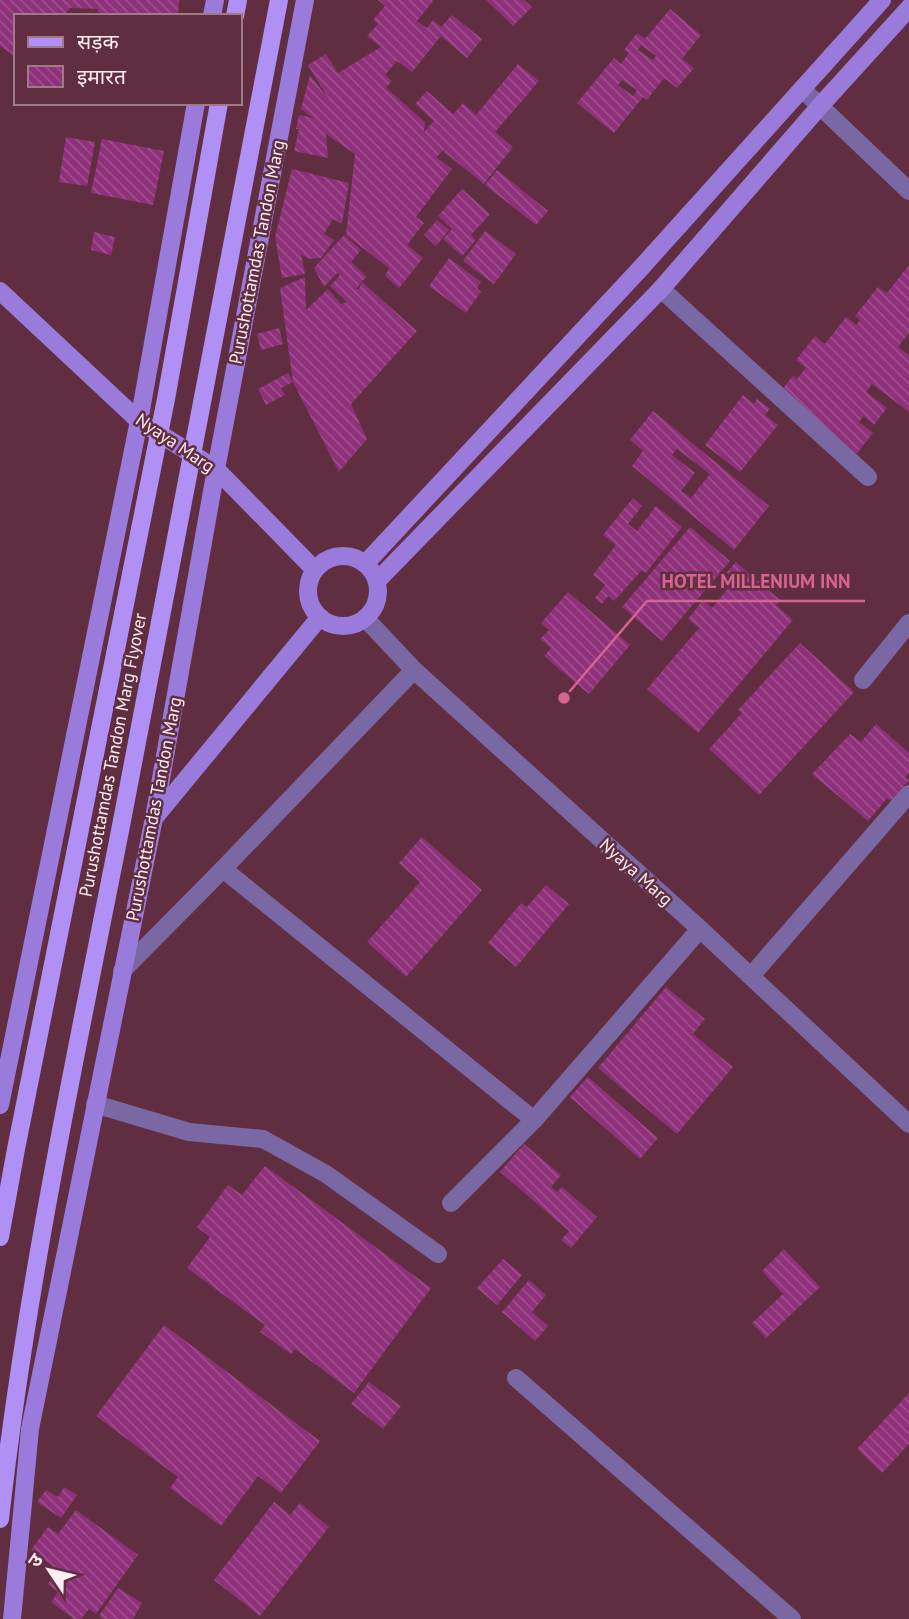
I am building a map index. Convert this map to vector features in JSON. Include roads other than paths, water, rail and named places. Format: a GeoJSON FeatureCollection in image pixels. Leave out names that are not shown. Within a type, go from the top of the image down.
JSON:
{"type":"FeatureCollection","features":[{"type":"Feature","properties":{"kind":"main road","name":"Purushottamdas Tandon Marg Flyover"},"geometry":{"type":"LineString","coordinates":[[0,1519],[8,1443],[50,1186],[202,415],[279,0]]}},
{"type":"Feature","properties":{"kind":"main road","name":"Purushottamdas Tandon Marg"},"geometry":{"type":"LineString","coordinates":[[12,1619],[30,1429],[154,818],[216,469],[305,0]]}},
{"type":"Feature","properties":{"kind":"main road"},"geometry":{"type":"LineString","coordinates":[[365,564],[639,270],[882,0]]}},
{"type":"Feature","properties":{"kind":"main road"},"geometry":{"type":"LineString","coordinates":[[377,581],[661,289],[909,8]]}},
{"type":"Feature","properties":{"kind":"main road"},"geometry":{"type":"LineString","coordinates":[[0,1105],[139,421],[196,105]]}},
{"type":"Feature","properties":{"kind":"main road","name":"Purushottamdas Tandon Marg Flyover"},"geometry":{"type":"LineString","coordinates":[[0,1237],[166,399],[219,105]]}},
{"type":"Feature","properties":{"kind":"main road","name":"Nyaya Marg"},"geometry":{"type":"LineString","coordinates":[[0,291],[139,421],[216,469],[315,570]]}},
{"type":"Feature","properties":{"kind":"main road"},"geometry":{"type":"LineString","coordinates":[[333,557],[356,558],[365,564],[377,581],[376,602],[365,618],[356,624],[337,626],[320,617],[310,603],[308,594],[310,578],[315,570],[333,557]]}},
{"type":"Feature","properties":{"kind":"main road"},"geometry":{"type":"LineString","coordinates":[[154,818],[320,617]]}},
{"type":"Feature","properties":{"kind":"street"},"geometry":{"type":"LineString","coordinates":[[802,89],[909,191]]}},
{"type":"Feature","properties":{"kind":"street"},"geometry":{"type":"LineString","coordinates":[[661,289],[867,477]]}},
{"type":"Feature","properties":{"kind":"street","name":"Nyaya Marg"},"geometry":{"type":"LineString","coordinates":[[365,618],[414,670],[700,929],[909,1124]]}},
{"type":"Feature","properties":{"kind":"street"},"geometry":{"type":"LineString","coordinates":[[863,680],[909,623]]}},
{"type":"Feature","properties":{"kind":"street"},"geometry":{"type":"LineString","coordinates":[[122,971],[414,670]]}},
{"type":"Feature","properties":{"kind":"street"},"geometry":{"type":"LineString","coordinates":[[751,976],[909,794]]}},
{"type":"Feature","properties":{"kind":"street"},"geometry":{"type":"LineString","coordinates":[[223,869],[534,1120]]}},
{"type":"Feature","properties":{"kind":"street"},"geometry":{"type":"LineString","coordinates":[[451,1203],[534,1120],[700,929]]}},
{"type":"Feature","properties":{"kind":"street"},"geometry":{"type":"LineString","coordinates":[[95,1104],[189,1132],[262,1139],[326,1174],[438,1254]]}},
{"type":"Feature","properties":{"kind":"street"},"geometry":{"type":"LineString","coordinates":[[516,1378],[792,1619]]}},
{"type":"Feature","properties":{"kind":"place","name":"HOTEL MILLENIUM INN"},"geometry":{"type":"Point","coordinates":[564,698]}}]}
